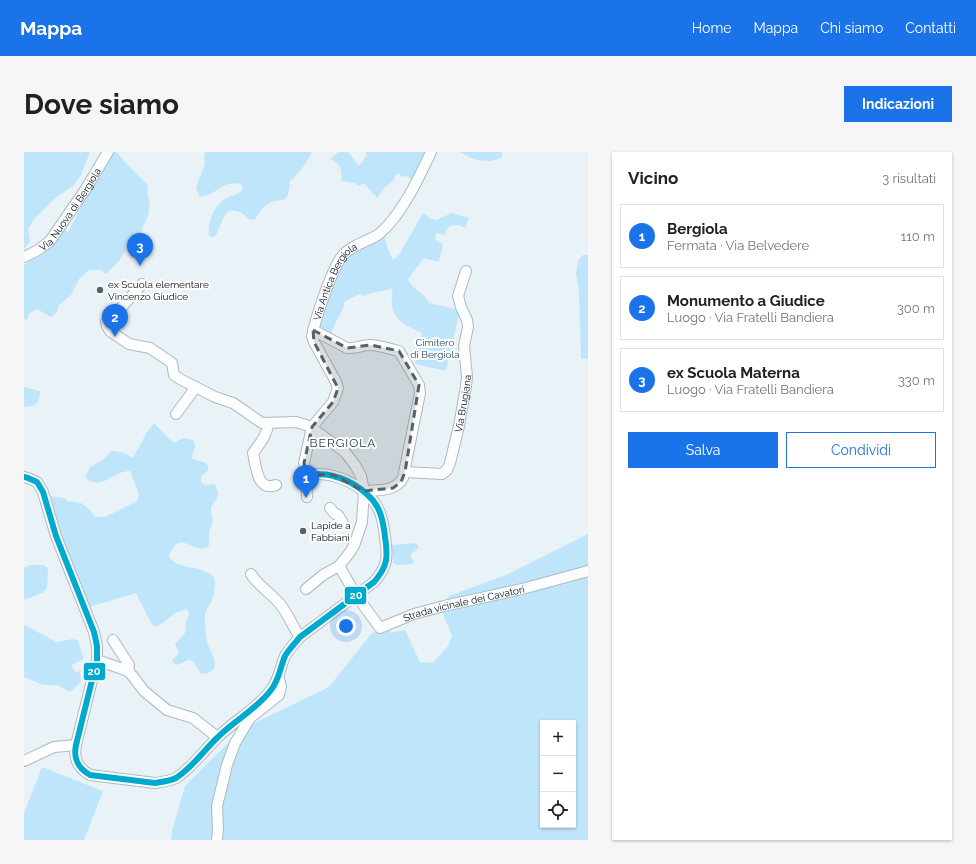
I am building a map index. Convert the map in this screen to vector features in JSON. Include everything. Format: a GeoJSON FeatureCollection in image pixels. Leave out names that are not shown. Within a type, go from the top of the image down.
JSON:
{"type":"FeatureCollection","features":[{"type":"Feature","properties":{"kind":"street","name":"Via Nuova di Bergiola"},"geometry":{"type":"LineString","coordinates":[[24,257],[38,250],[50,241],[85,190],[108,152]]}},
{"type":"Feature","properties":{"kind":"street","name":"Via Antica Bergiola"},"geometry":{"type":"LineString","coordinates":[[312,427],[333,402],[338,388],[312,336],[332,276],[342,256],[352,248],[379,233],[390,223],[406,200],[431,152]]}},
{"type":"Feature","properties":{"kind":"street","name":"Via Brugiana"},"geometry":{"type":"LineString","coordinates":[[405,472],[442,474],[447,470],[450,463],[459,426],[466,386],[464,346],[468,327],[467,320],[460,307],[458,296],[466,271]]}},
{"type":"Feature","properties":{"kind":"street"},"geometry":{"type":"LineString","coordinates":[[142,284],[121,308],[108,318],[106,326],[110,331],[129,344],[150,348],[156,351],[172,363],[174,375],[215,397],[233,403],[262,423],[296,422],[312,427],[336,445],[352,460],[361,476],[364,491],[363,514],[361,526],[351,551],[339,566],[323,575],[306,589]]}},
{"type":"Feature","properties":{"kind":"street"},"geometry":{"type":"LineString","coordinates":[[313,330],[351,349],[371,345],[399,351],[420,389],[405,472],[401,482],[393,488],[385,490],[364,491]]}},
{"type":"Feature","properties":{"kind":"street"},"geometry":{"type":"LineString","coordinates":[[176,414],[196,387]]}},
{"type":"Feature","properties":{"kind":"street"},"geometry":{"type":"LineString","coordinates":[[268,424],[264,438],[253,453],[260,481],[265,486],[270,487],[276,485]]}},
{"type":"Feature","properties":{"kind":"street"},"geometry":{"type":"LineString","coordinates":[[307,497],[304,463],[312,427]]}},
{"type":"Feature","properties":{"kind":"street"},"geometry":{"type":"LineString","coordinates":[[24,477],[36,482],[43,492],[56,536],[94,632],[97,646],[97,660],[74,752],[78,766],[90,775],[156,783],[166,782],[176,778],[193,763],[217,737],[260,703],[279,679],[285,656],[300,637],[374,582],[381,575],[386,566],[388,556],[381,513],[377,505],[364,491],[333,475],[306,474]]}},
{"type":"Feature","properties":{"kind":"street"},"geometry":{"type":"LineString","coordinates":[[330,508],[335,514],[338,515],[343,523]]}},
{"type":"Feature","properties":{"kind":"street"},"geometry":{"type":"LineString","coordinates":[[339,566],[356,594]]}},
{"type":"Feature","properties":{"kind":"street","name":"Strada vicinale dei Cavatori"},"geometry":{"type":"LineString","coordinates":[[356,594],[380,628],[414,614],[588,572]]}},
{"type":"Feature","properties":{"kind":"street"},"geometry":{"type":"LineString","coordinates":[[251,574],[254,580],[271,594],[281,605],[300,637]]}},
{"type":"Feature","properties":{"kind":"street"},"geometry":{"type":"LineString","coordinates":[[113,640],[129,665],[128,671]]}},
{"type":"Feature","properties":{"kind":"street"},"geometry":{"type":"LineString","coordinates":[[97,660],[128,671],[144,690],[167,710],[193,718],[217,737]]}},
{"type":"Feature","properties":{"kind":"street"},"geometry":{"type":"LineString","coordinates":[[217,840],[217,806],[227,765],[235,743],[250,718],[279,695],[281,686],[279,679]]}},
{"type":"Feature","properties":{"kind":"street"},"geometry":{"type":"LineString","coordinates":[[24,760],[54,747],[76,745]]}},
{"type":"Feature","properties":{"kind":"highlighted area"},"geometry":{"type":"Polygon","coordinates":[[[313,330],[347,348],[371,345],[399,351],[419,385],[405,472],[401,482],[393,488],[364,491],[333,475],[306,474],[304,463],[312,427],[333,402],[338,388],[314,342],[313,330]]]}},
{"type":"Feature","properties":{"kind":"green space"},"geometry":{"type":"Polygon","coordinates":[[[24,152],[90,152],[81,175],[74,185],[54,199],[35,218],[28,229],[30,242],[24,249],[24,152]]]}},
{"type":"Feature","properties":{"kind":"green space"},"geometry":{"type":"Polygon","coordinates":[[[113,152],[117,152],[148,185],[147,192],[150,204],[148,216],[140,233],[135,236],[119,261],[106,274],[100,270],[89,270],[79,279],[71,295],[59,305],[57,312],[51,317],[37,309],[30,313],[27,320],[24,319],[24,265],[35,257],[42,255],[63,229],[68,232],[85,198],[113,152]]]}},
{"type":"Feature","properties":{"kind":"green space"},"geometry":{"type":"Polygon","coordinates":[[[207,152],[312,152],[297,175],[290,181],[289,190],[285,199],[275,201],[265,206],[255,219],[250,220],[240,212],[234,210],[229,211],[223,218],[214,237],[209,236],[209,225],[215,209],[222,201],[237,194],[243,189],[241,184],[234,183],[223,186],[205,196],[199,196],[196,187],[205,164],[204,154],[207,152]]]}},
{"type":"Feature","properties":{"kind":"green space"},"geometry":{"type":"Polygon","coordinates":[[[339,152],[348,152],[358,165],[360,165],[367,155],[365,152],[429,152],[413,180],[406,176],[403,177],[398,173],[394,177],[395,179],[384,188],[377,198],[364,183],[359,186],[356,183],[342,181],[339,165],[330,159],[339,152]]]}},
{"type":"Feature","properties":{"kind":"green space"},"geometry":{"type":"Polygon","coordinates":[[[460,152],[502,152],[502,157],[492,161],[486,161],[475,159],[460,152]]]}},
{"type":"Feature","properties":{"kind":"green space","name":"Cimitero di Bergiola"},"geometry":{"type":"Polygon","coordinates":[[[423,213],[431,219],[436,220],[452,213],[469,218],[465,228],[459,225],[450,226],[446,230],[445,235],[436,233],[435,240],[443,244],[439,262],[424,258],[408,279],[413,286],[425,296],[429,303],[460,310],[446,371],[415,364],[422,333],[402,323],[395,315],[392,302],[392,288],[362,296],[361,293],[344,302],[344,306],[333,328],[331,336],[316,328],[331,286],[347,256],[357,248],[384,234],[387,247],[393,260],[399,255],[423,213]]]}},
{"type":"Feature","properties":{"kind":"green space"},"geometry":{"type":"Polygon","coordinates":[[[583,255],[588,255],[588,359],[581,358],[579,292],[576,273],[578,261],[583,255]]]}},
{"type":"Feature","properties":{"kind":"green space"},"geometry":{"type":"Polygon","coordinates":[[[24,387],[40,391],[38,402],[35,405],[24,407],[24,387]]]}},
{"type":"Feature","properties":{"kind":"green space"},"geometry":{"type":"Polygon","coordinates":[[[154,423],[174,443],[183,438],[193,440],[195,447],[191,457],[208,465],[208,470],[201,477],[201,482],[205,485],[215,484],[218,493],[217,498],[211,507],[213,521],[209,531],[209,546],[198,548],[187,544],[178,543],[173,547],[169,556],[180,565],[200,569],[211,574],[214,578],[214,594],[206,611],[205,627],[207,641],[215,666],[213,670],[201,674],[193,661],[188,660],[175,665],[172,660],[179,653],[175,644],[185,633],[189,613],[187,609],[177,612],[157,627],[152,625],[136,593],[89,607],[54,514],[49,496],[64,498],[68,501],[81,503],[89,509],[95,517],[105,517],[137,501],[139,496],[138,491],[130,471],[96,483],[85,477],[90,467],[103,460],[111,451],[117,451],[133,458],[147,432],[154,423]]]}},
{"type":"Feature","properties":{"kind":"green space"},"geometry":{"type":"Polygon","coordinates":[[[588,534],[588,840],[171,840],[172,831],[185,786],[242,729],[329,687],[371,634],[381,629],[393,632],[405,630],[420,662],[433,663],[448,646],[452,635],[443,614],[442,604],[449,596],[506,575],[588,534]]]}},
{"type":"Feature","properties":{"kind":"green space"},"geometry":{"type":"Polygon","coordinates":[[[416,543],[419,547],[410,555],[414,561],[413,564],[397,565],[393,563],[392,545],[416,543]]]}},
{"type":"Feature","properties":{"kind":"green space"},"geometry":{"type":"Polygon","coordinates":[[[31,565],[43,565],[48,568],[47,588],[42,593],[24,600],[24,568],[31,565]]]}},
{"type":"Feature","properties":{"kind":"green space"},"geometry":{"type":"Polygon","coordinates":[[[24,625],[57,642],[73,639],[78,641],[84,659],[71,665],[76,673],[80,671],[81,682],[70,692],[57,685],[43,685],[24,677],[24,625]]]}},
{"type":"Feature","properties":{"kind":"green space"},"geometry":{"type":"Polygon","coordinates":[[[42,767],[103,791],[84,840],[24,840],[24,813],[42,767]]]}},
{"type":"Feature","properties":{"kind":"transit line","name":"20"},"geometry":{"type":"LineString","coordinates":[[24,477],[37,482],[43,492],[56,536],[94,632],[97,646],[97,660],[75,750],[77,763],[90,775],[155,783],[171,780],[182,774],[225,731],[253,709],[274,686],[285,656],[300,637],[374,582],[382,571],[387,556],[386,544],[383,522],[373,500],[361,489],[340,478],[327,474],[306,474]]}},
{"type":"Feature","properties":{"kind":"place","name":"ex Scuola Materna"},"geometry":{"type":"Point","coordinates":[140,266]}},
{"type":"Feature","properties":{"kind":"place","name":"ex Scuola elementare Vincenzo Giudice"},"geometry":{"type":"Point","coordinates":[100,290]}},
{"type":"Feature","properties":{"kind":"place","name":"Monumento a Giudice"},"geometry":{"type":"Point","coordinates":[115,337]}},
{"type":"Feature","properties":{"kind":"place","name":"Bergiola"},"geometry":{"type":"Point","coordinates":[306,498]}},
{"type":"Feature","properties":{"kind":"place","name":"Lapide a Fabbiani"},"geometry":{"type":"Point","coordinates":[303,531]}},
{"type":"Feature","properties":{"kind":"district","name":"BERGIOLA"},"geometry":{"type":"Point","coordinates":[343,443]}}]}
